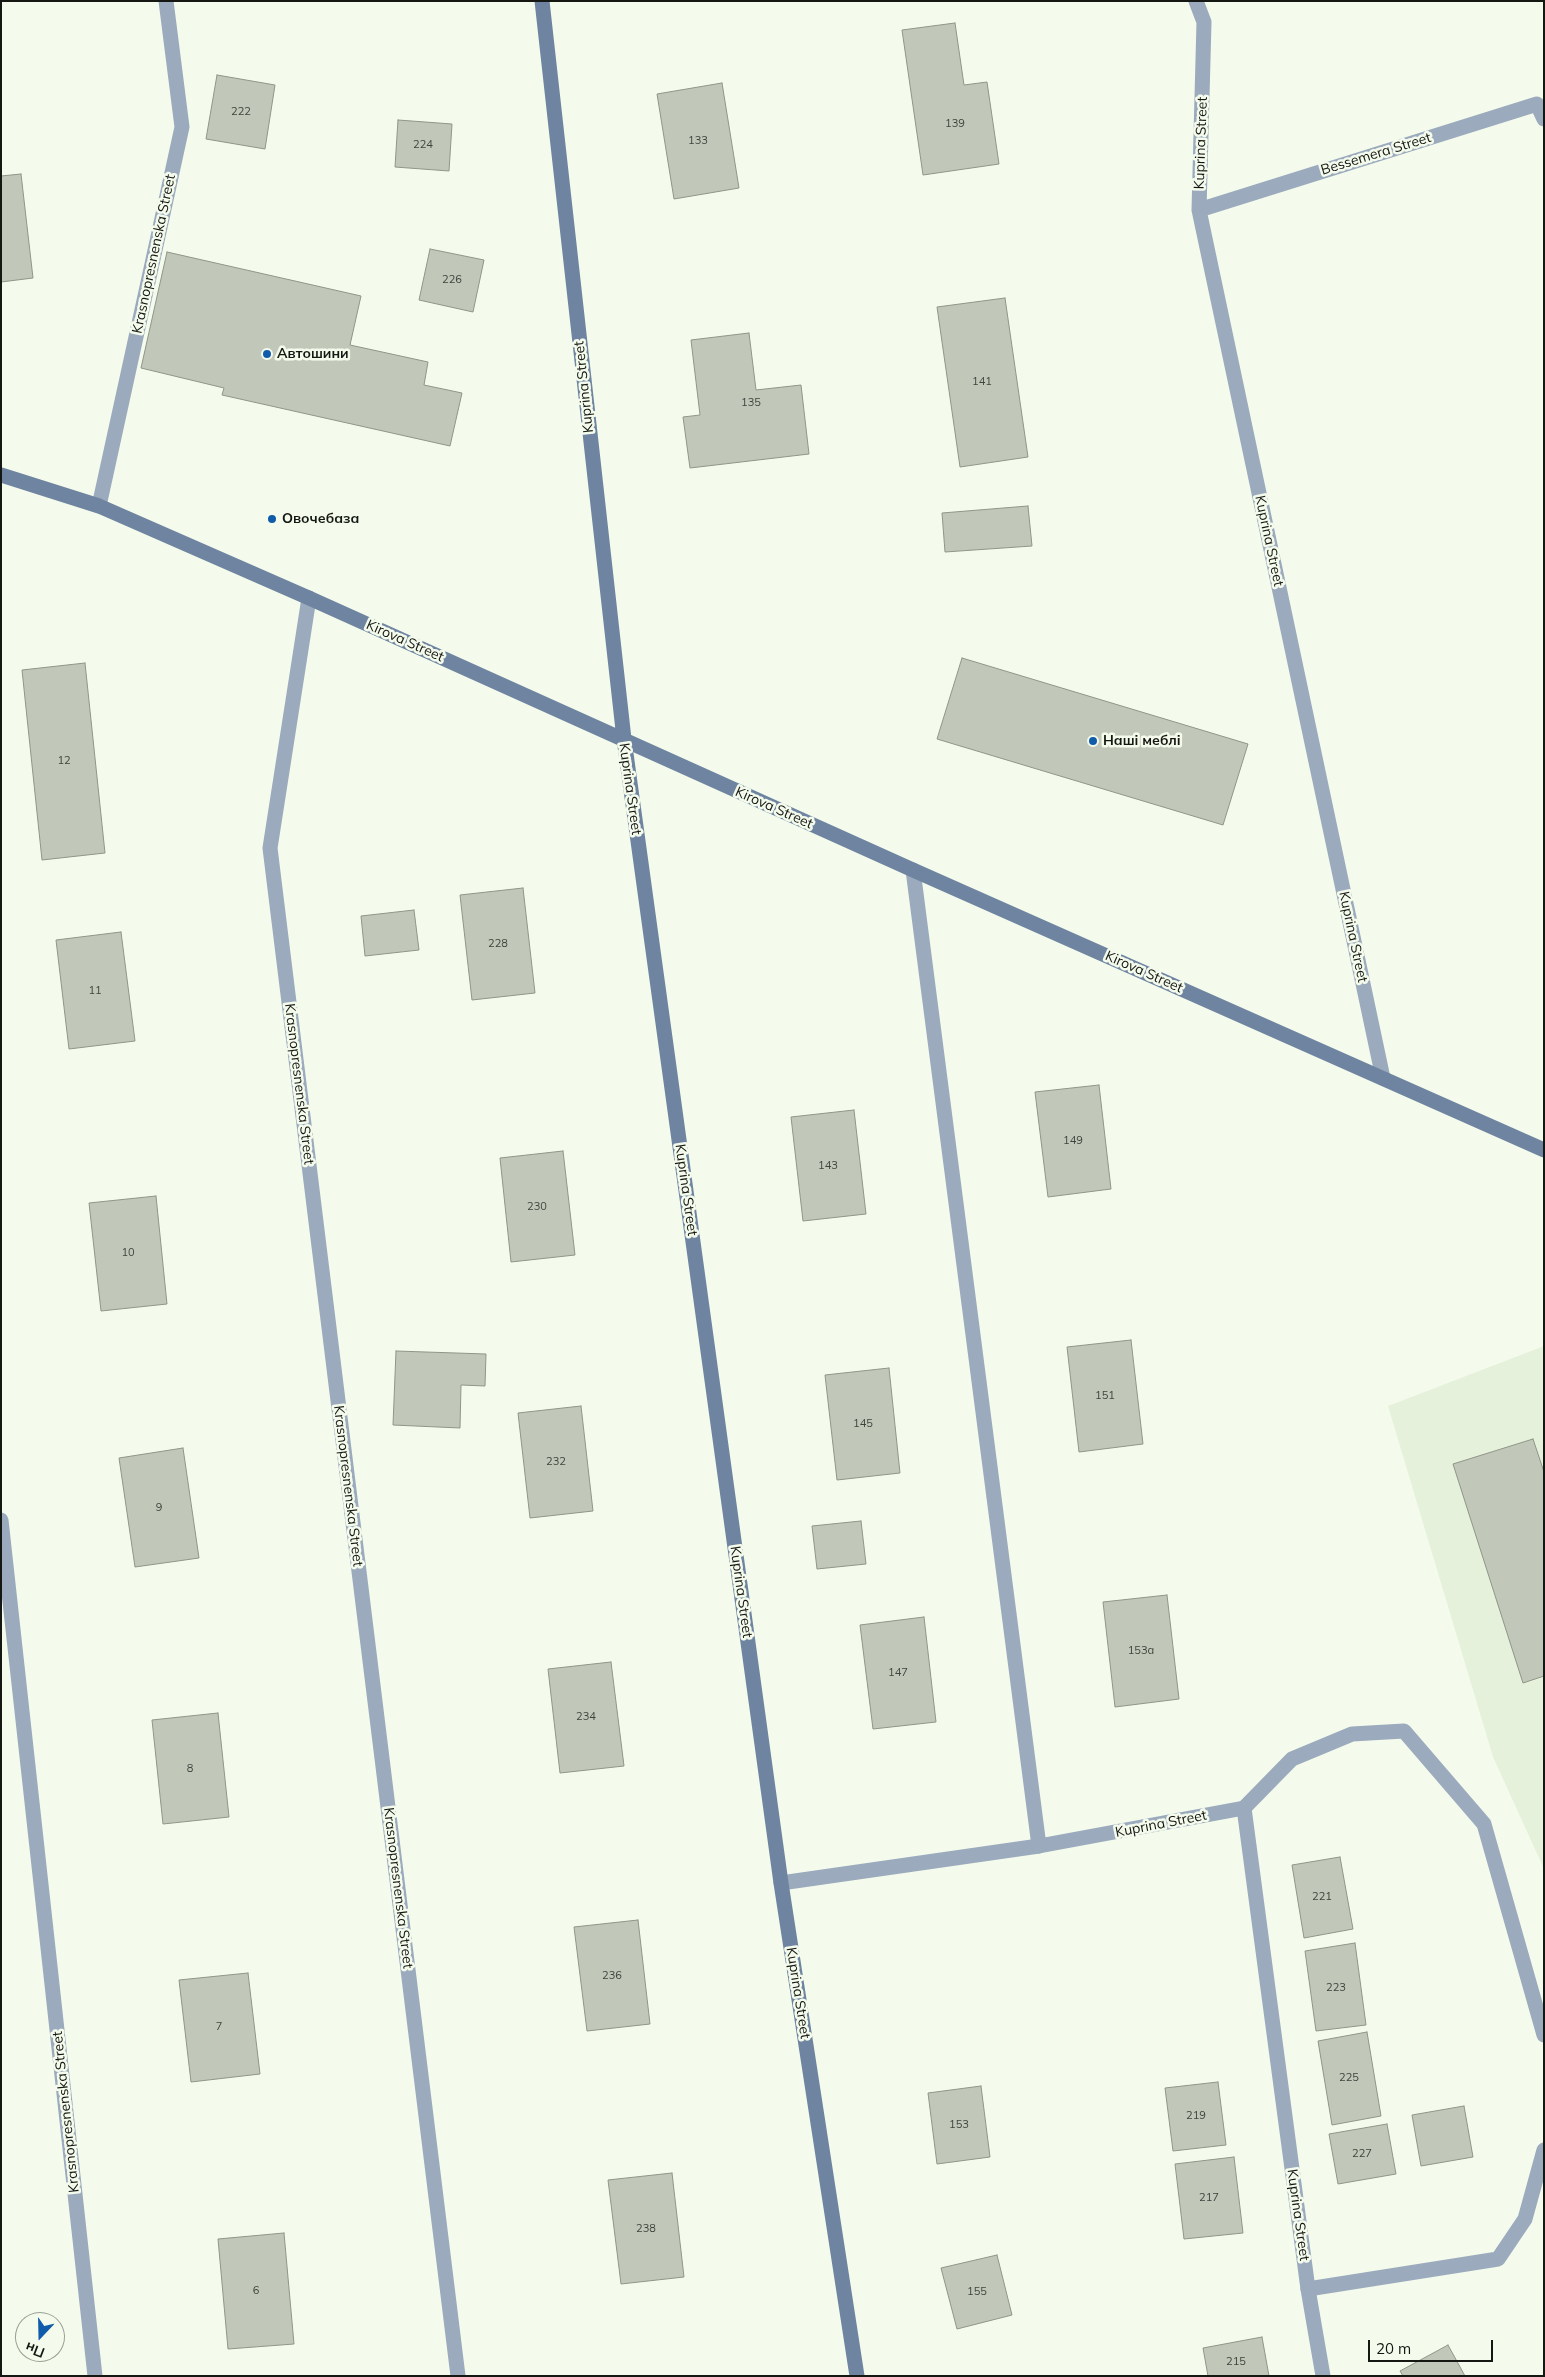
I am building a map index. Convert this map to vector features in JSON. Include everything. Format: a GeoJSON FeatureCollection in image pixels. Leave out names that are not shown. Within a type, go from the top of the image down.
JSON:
{"type":"FeatureCollection","features":[{"type":"Feature","properties":{"kind":"main road","name":"Kuprina Street"},"geometry":{"type":"LineString","coordinates":[[542,1],[624,739],[781,1883],[857,2376]]}},
{"type":"Feature","properties":{"kind":"main road","name":"Kirova Street"},"geometry":{"type":"LineString","coordinates":[[1,475],[98,506],[310,598],[913,870],[1544,1150]]}},
{"type":"Feature","properties":{"kind":"street","name":"Krasnopresnenska Street"},"geometry":{"type":"LineString","coordinates":[[98,506],[182,127],[166,1]]}},
{"type":"Feature","properties":{"kind":"street","name":"Kuprina Street"},"geometry":{"type":"LineString","coordinates":[[1196,1],[1204,22],[1199,210],[1383,1078]]}},
{"type":"Feature","properties":{"kind":"street","name":"Bessemera Street"},"geometry":{"type":"LineString","coordinates":[[1199,210],[1537,104],[1544,119]]}},
{"type":"Feature","properties":{"kind":"street","name":"Krasnopresnenska Street"},"geometry":{"type":"LineString","coordinates":[[310,598],[270,848],[458,2376]]}},
{"type":"Feature","properties":{"kind":"street"},"geometry":{"type":"LineString","coordinates":[[913,870],[1039,1846]]}},
{"type":"Feature","properties":{"kind":"street","name":"Krasnopresnenska Street"},"geometry":{"type":"LineString","coordinates":[[1,1520],[95,2376]]}},
{"type":"Feature","properties":{"kind":"street"},"geometry":{"type":"LineString","coordinates":[[1244,1808],[1292,1760],[1352,1734],[1404,1731],[1484,1824],[1544,2035]]}},
{"type":"Feature","properties":{"kind":"street","name":"Kuprina Street"},"geometry":{"type":"LineString","coordinates":[[781,1883],[1039,1846],[1244,1808],[1308,2289],[1323,2376]]}},
{"type":"Feature","properties":{"kind":"street"},"geometry":{"type":"LineString","coordinates":[[1308,2289],[1498,2260],[1525,2218],[1544,2150]]}},
{"type":"Feature","properties":{"kind":"shaded area"},"geometry":{"type":"Polygon","coordinates":[[[1544,1346],[1544,1869],[1493,1757],[1388,1406],[1544,1346]]]}},
{"type":"Feature","properties":{"kind":"building"},"geometry":{"type":"Polygon","coordinates":[[[955,23],[964,85],[987,82],[999,164],[923,175],[902,30],[955,23]]]}},
{"type":"Feature","properties":{"kind":"building"},"geometry":{"type":"Polygon","coordinates":[[[217,75],[275,85],[265,149],[206,139],[217,75]]]}},
{"type":"Feature","properties":{"kind":"building"},"geometry":{"type":"Polygon","coordinates":[[[722,83],[739,188],[674,199],[657,94],[722,83]]]}},
{"type":"Feature","properties":{"kind":"building"},"geometry":{"type":"Polygon","coordinates":[[[398,120],[452,124],[449,171],[395,167],[398,120]]]}},
{"type":"Feature","properties":{"kind":"building"},"geometry":{"type":"Polygon","coordinates":[[[21,174],[33,278],[1,282],[1,176],[21,174]]]}},
{"type":"Feature","properties":{"kind":"building"},"geometry":{"type":"Polygon","coordinates":[[[430,249],[484,260],[473,312],[419,300],[430,249]]]}},
{"type":"Feature","properties":{"kind":"building","name":"Автошини"},"geometry":{"type":"Polygon","coordinates":[[[167,252],[361,296],[350,345],[428,362],[424,385],[462,393],[450,446],[222,395],[224,388],[141,368],[167,252]]]}},
{"type":"Feature","properties":{"kind":"building"},"geometry":{"type":"Polygon","coordinates":[[[1005,298],[1028,457],[960,467],[937,307],[1005,298]]]}},
{"type":"Feature","properties":{"kind":"building"},"geometry":{"type":"Polygon","coordinates":[[[749,333],[756,390],[801,385],[809,454],[690,468],[683,417],[700,415],[691,340],[749,333]]]}},
{"type":"Feature","properties":{"kind":"building"},"geometry":{"type":"Polygon","coordinates":[[[1028,506],[1032,546],[945,552],[942,513],[1028,506]]]}},
{"type":"Feature","properties":{"kind":"building","name":"Наші меблі"},"geometry":{"type":"Polygon","coordinates":[[[962,658],[1248,744],[1223,825],[937,739],[962,658]]]}},
{"type":"Feature","properties":{"kind":"building"},"geometry":{"type":"Polygon","coordinates":[[[85,663],[105,853],[42,860],[22,670],[85,663]]]}},
{"type":"Feature","properties":{"kind":"building"},"geometry":{"type":"Polygon","coordinates":[[[523,888],[535,993],[472,1000],[460,895],[523,888]]]}},
{"type":"Feature","properties":{"kind":"building"},"geometry":{"type":"Polygon","coordinates":[[[414,910],[419,950],[365,956],[361,916],[414,910]]]}},
{"type":"Feature","properties":{"kind":"building"},"geometry":{"type":"Polygon","coordinates":[[[121,932],[135,1041],[69,1049],[56,940],[121,932]]]}},
{"type":"Feature","properties":{"kind":"building"},"geometry":{"type":"Polygon","coordinates":[[[1099,1085],[1111,1189],[1048,1197],[1035,1092],[1099,1085]]]}},
{"type":"Feature","properties":{"kind":"building"},"geometry":{"type":"Polygon","coordinates":[[[854,1110],[866,1214],[803,1221],[791,1117],[854,1110]]]}},
{"type":"Feature","properties":{"kind":"building"},"geometry":{"type":"Polygon","coordinates":[[[563,1151],[575,1255],[511,1262],[500,1158],[563,1151]]]}},
{"type":"Feature","properties":{"kind":"building"},"geometry":{"type":"Polygon","coordinates":[[[156,1196],[167,1304],[101,1311],[89,1203],[156,1196]]]}},
{"type":"Feature","properties":{"kind":"building"},"geometry":{"type":"Polygon","coordinates":[[[1131,1340],[1143,1444],[1079,1452],[1067,1347],[1131,1340]]]}},
{"type":"Feature","properties":{"kind":"building"},"geometry":{"type":"Polygon","coordinates":[[[396,1351],[486,1354],[485,1386],[461,1385],[460,1428],[393,1425],[396,1351]]]}},
{"type":"Feature","properties":{"kind":"building"},"geometry":{"type":"Polygon","coordinates":[[[889,1368],[900,1473],[837,1480],[825,1375],[889,1368]]]}},
{"type":"Feature","properties":{"kind":"building"},"geometry":{"type":"Polygon","coordinates":[[[581,1406],[593,1511],[530,1518],[518,1413],[581,1406]]]}},
{"type":"Feature","properties":{"kind":"building"},"geometry":{"type":"Polygon","coordinates":[[[1533,1439],[1544,1472],[1544,1676],[1523,1683],[1453,1464],[1533,1439]]]}},
{"type":"Feature","properties":{"kind":"building"},"geometry":{"type":"Polygon","coordinates":[[[183,1448],[199,1558],[135,1567],[119,1458],[183,1448]]]}},
{"type":"Feature","properties":{"kind":"building"},"geometry":{"type":"Polygon","coordinates":[[[861,1521],[866,1564],[817,1569],[812,1526],[861,1521]]]}},
{"type":"Feature","properties":{"kind":"building"},"geometry":{"type":"Polygon","coordinates":[[[1167,1595],[1179,1699],[1115,1707],[1103,1602],[1167,1595]]]}},
{"type":"Feature","properties":{"kind":"building"},"geometry":{"type":"Polygon","coordinates":[[[924,1617],[936,1722],[873,1729],[860,1625],[924,1617]]]}},
{"type":"Feature","properties":{"kind":"building"},"geometry":{"type":"Polygon","coordinates":[[[611,1662],[624,1766],[560,1773],[548,1669],[611,1662]]]}},
{"type":"Feature","properties":{"kind":"building"},"geometry":{"type":"Polygon","coordinates":[[[218,1713],[229,1817],[163,1824],[152,1720],[218,1713]]]}},
{"type":"Feature","properties":{"kind":"building"},"geometry":{"type":"Polygon","coordinates":[[[1340,1857],[1353,1929],[1304,1938],[1292,1865],[1340,1857]]]}},
{"type":"Feature","properties":{"kind":"building"},"geometry":{"type":"Polygon","coordinates":[[[638,1920],[650,2024],[587,2031],[574,1927],[638,1920]]]}},
{"type":"Feature","properties":{"kind":"building"},"geometry":{"type":"Polygon","coordinates":[[[1355,1943],[1366,2025],[1316,2031],[1305,1951],[1355,1943]]]}},
{"type":"Feature","properties":{"kind":"building"},"geometry":{"type":"Polygon","coordinates":[[[248,1973],[260,2074],[191,2082],[179,1980],[248,1973]]]}},
{"type":"Feature","properties":{"kind":"building"},"geometry":{"type":"Polygon","coordinates":[[[1367,2032],[1381,2116],[1332,2125],[1318,2041],[1367,2032]]]}},
{"type":"Feature","properties":{"kind":"building"},"geometry":{"type":"Polygon","coordinates":[[[1218,2082],[1226,2145],[1173,2151],[1165,2088],[1218,2082]]]}},
{"type":"Feature","properties":{"kind":"building"},"geometry":{"type":"Polygon","coordinates":[[[981,2086],[990,2157],[937,2164],[928,2093],[981,2086]]]}},
{"type":"Feature","properties":{"kind":"building"},"geometry":{"type":"Polygon","coordinates":[[[1464,2106],[1473,2157],[1421,2166],[1412,2115],[1464,2106]]]}},
{"type":"Feature","properties":{"kind":"building"},"geometry":{"type":"Polygon","coordinates":[[[1387,2124],[1396,2174],[1338,2184],[1329,2134],[1387,2124]]]}},
{"type":"Feature","properties":{"kind":"building"},"geometry":{"type":"Polygon","coordinates":[[[1234,2157],[1243,2233],[1184,2239],[1175,2164],[1234,2157]]]}},
{"type":"Feature","properties":{"kind":"building"},"geometry":{"type":"Polygon","coordinates":[[[672,2173],[684,2277],[621,2284],[608,2180],[672,2173]]]}},
{"type":"Feature","properties":{"kind":"building"},"geometry":{"type":"Polygon","coordinates":[[[284,2233],[294,2344],[228,2349],[218,2239],[284,2233]]]}},
{"type":"Feature","properties":{"kind":"building"},"geometry":{"type":"Polygon","coordinates":[[[997,2255],[1012,2315],[957,2329],[941,2268],[997,2255]]]}},
{"type":"Feature","properties":{"kind":"building"},"geometry":{"type":"Polygon","coordinates":[[[1262,2337],[1269,2376],[1208,2376],[1203,2348],[1262,2337]]]}},
{"type":"Feature","properties":{"kind":"building"},"geometry":{"type":"Polygon","coordinates":[[[1448,2345],[1465,2376],[1403,2376],[1400,2371],[1448,2345]]]}},
{"type":"Feature","properties":{"kind":"place","name":"Автошини"},"geometry":{"type":"Point","coordinates":[267,354]}},
{"type":"Feature","properties":{"kind":"place","name":"Овочебаза"},"geometry":{"type":"Point","coordinates":[272,519]}},
{"type":"Feature","properties":{"kind":"place","name":"Наші меблі"},"geometry":{"type":"Point","coordinates":[1093,741]}}]}
